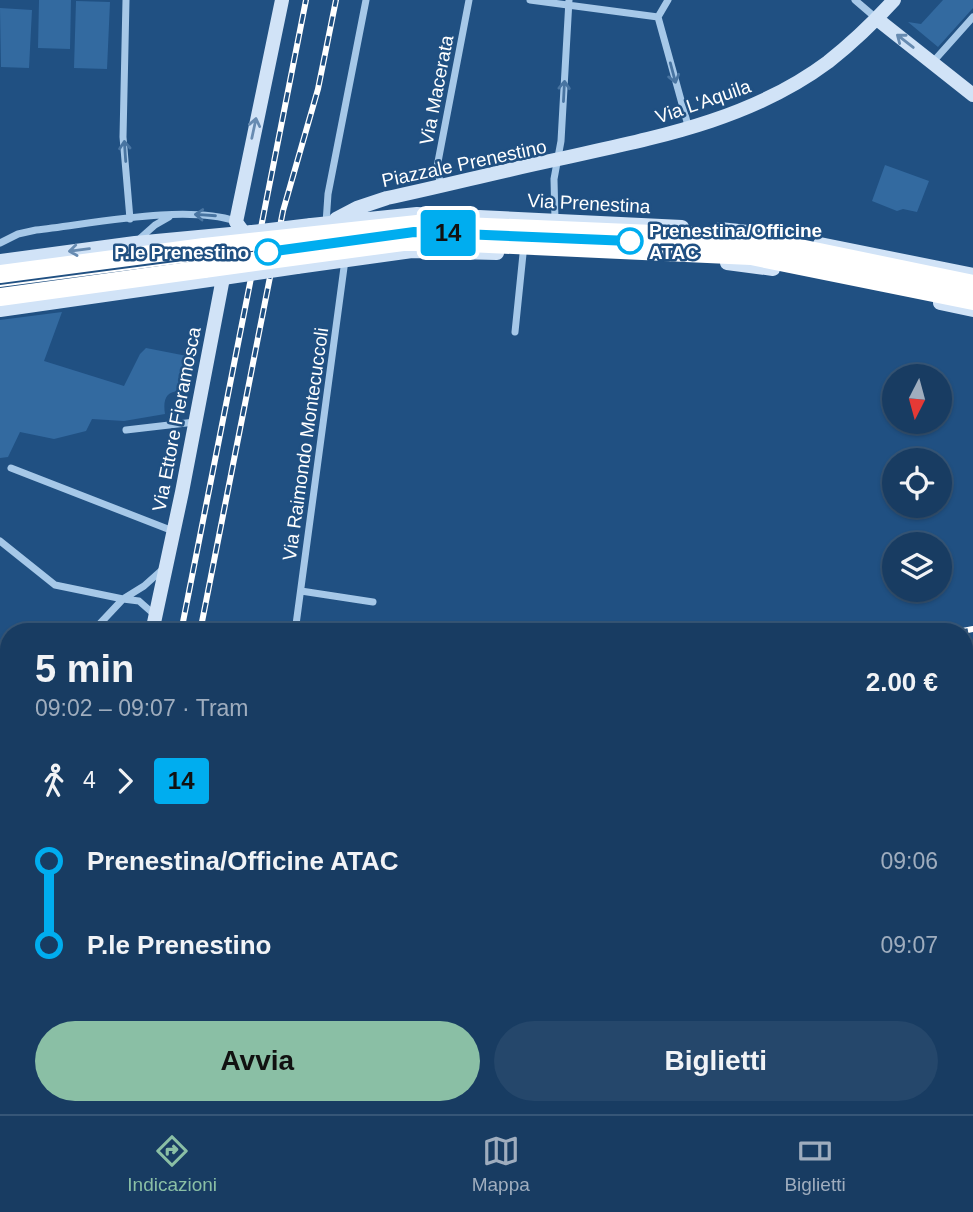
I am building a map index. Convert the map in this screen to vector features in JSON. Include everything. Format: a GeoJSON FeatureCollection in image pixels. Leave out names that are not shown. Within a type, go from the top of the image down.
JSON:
{"type":"FeatureCollection","features":[{"type":"Feature","properties":{"kind":"highway"},"geometry":{"type":"LineString","coordinates":[[0,274],[204,247],[400,225],[432,224],[746,239],[973,284]]}},
{"type":"Feature","properties":{"kind":"highway"},"geometry":{"type":"LineString","coordinates":[[0,297],[403,242],[438,241],[751,256],[973,301]]}},
{"type":"Feature","properties":{"kind":"main road"},"geometry":{"type":"LineString","coordinates":[[244,229],[241,195],[282,0]]}},
{"type":"Feature","properties":{"kind":"main road","name":"Via L'Aquila"},"geometry":{"type":"LineString","coordinates":[[558,159],[688,129],[746,109],[795,84],[833,57],[877,19],[894,0]]}},
{"type":"Feature","properties":{"kind":"main road"},"geometry":{"type":"LineString","coordinates":[[877,19],[972,92]]}},
{"type":"Feature","properties":{"kind":"main road","name":"Piazzale Prenestino"},"geometry":{"type":"LineString","coordinates":[[318,224],[387,198],[558,159]]}},
{"type":"Feature","properties":{"kind":"main road"},"geometry":{"type":"LineString","coordinates":[[340,259],[361,237],[387,198]]}},
{"type":"Feature","properties":{"kind":"main road","name":"Piazzale Prenestino"},"geometry":{"type":"LineString","coordinates":[[318,224],[410,214],[450,215]]}},
{"type":"Feature","properties":{"kind":"main road","name":"Via Prenestina"},"geometry":{"type":"LineString","coordinates":[[450,215],[758,232],[973,275]]}},
{"type":"Feature","properties":{"kind":"main road"},"geometry":{"type":"LineString","coordinates":[[0,261],[244,229],[318,224],[334,227],[341,235],[345,245],[340,259]]}},
{"type":"Feature","properties":{"kind":"main road"},"geometry":{"type":"LineString","coordinates":[[0,310],[340,259],[412,251],[456,251],[751,265],[973,310]]}},
{"type":"Feature","properties":{"kind":"main road","name":"Via Ettore Fieramosca"},"geometry":{"type":"LineString","coordinates":[[154,623],[223,278]]}},
{"type":"Feature","properties":{"kind":"street"},"geometry":{"type":"LineString","coordinates":[[126,0],[124,136],[130,219]]}},
{"type":"Feature","properties":{"kind":"street"},"geometry":{"type":"LineString","coordinates":[[318,224],[328,194],[366,0]]}},
{"type":"Feature","properties":{"kind":"street","name":"Via Macerata"},"geometry":{"type":"LineString","coordinates":[[441,187],[437,167],[469,0]]}},
{"type":"Feature","properties":{"kind":"street"},"geometry":{"type":"LineString","coordinates":[[530,0],[569,3],[658,17]]}},
{"type":"Feature","properties":{"kind":"street"},"geometry":{"type":"LineString","coordinates":[[667,0],[658,17],[688,129]]}},
{"type":"Feature","properties":{"kind":"street"},"geometry":{"type":"LineString","coordinates":[[855,0],[877,19]]}},
{"type":"Feature","properties":{"kind":"street"},"geometry":{"type":"LineString","coordinates":[[558,159],[569,3]]}},
{"type":"Feature","properties":{"kind":"street"},"geometry":{"type":"LineString","coordinates":[[932,63],[973,17]]}},
{"type":"Feature","properties":{"kind":"street","name":"Piazzale Prenestino"},"geometry":{"type":"LineString","coordinates":[[555,220],[554,179],[558,159]]}},
{"type":"Feature","properties":{"kind":"street"},"geometry":{"type":"LineString","coordinates":[[135,243],[155,225],[173,215]]}},
{"type":"Feature","properties":{"kind":"street"},"geometry":{"type":"LineString","coordinates":[[0,243],[18,234],[36,230],[173,215],[213,215],[244,229]]}},
{"type":"Feature","properties":{"kind":"street"},"geometry":{"type":"LineString","coordinates":[[514,332],[523,254]]}},
{"type":"Feature","properties":{"kind":"street","name":"Via Raimondo Montecuccoli"},"geometry":{"type":"LineString","coordinates":[[297,623],[340,259]]}},
{"type":"Feature","properties":{"kind":"street"},"geometry":{"type":"LineString","coordinates":[[126,430],[195,422]]}},
{"type":"Feature","properties":{"kind":"street"},"geometry":{"type":"LineString","coordinates":[[11,468],[174,532]]}},
{"type":"Feature","properties":{"kind":"street"},"geometry":{"type":"LineString","coordinates":[[0,541],[48,581],[139,601],[156,616]]}},
{"type":"Feature","properties":{"kind":"street"},"geometry":{"type":"LineString","coordinates":[[100,623],[123,599],[144,586],[166,566]]}},
{"type":"Feature","properties":{"kind":"street"},"geometry":{"type":"LineString","coordinates":[[302,592],[373,602]]}},
{"type":"Feature","properties":{"kind":"shaded area"},"geometry":{"type":"Polygon","coordinates":[[[39,0],[71,0],[70,49],[38,48],[39,0]]]}},
{"type":"Feature","properties":{"kind":"shaded area"},"geometry":{"type":"Polygon","coordinates":[[[943,0],[973,0],[973,8],[938,47],[908,22],[921,24],[943,0]]]}},
{"type":"Feature","properties":{"kind":"shaded area"},"geometry":{"type":"Polygon","coordinates":[[[76,1],[110,2],[107,69],[74,68],[76,1]]]}},
{"type":"Feature","properties":{"kind":"shaded area"},"geometry":{"type":"Polygon","coordinates":[[[0,8],[32,10],[29,68],[1,67],[0,8]]]}},
{"type":"Feature","properties":{"kind":"shaded area"},"geometry":{"type":"Polygon","coordinates":[[[885,165],[929,181],[917,212],[903,209],[897,211],[872,201],[885,165]]]}},
{"type":"Feature","properties":{"kind":"shaded area"},"geometry":{"type":"Polygon","coordinates":[[[62,312],[44,361],[124,386],[140,354],[146,348],[187,356],[180,391],[171,393],[166,398],[165,414],[124,421],[92,419],[86,431],[54,439],[20,432],[8,457],[0,458],[0,320],[62,312]]]}},
{"type":"Feature","properties":{"kind":"tram line","name":"14"},"geometry":{"type":"LineString","coordinates":[[268,252],[414,232],[630,241]]}},
{"type":"Feature","properties":{"kind":"tram line"},"geometry":{"type":"LineString","coordinates":[[0,286],[428,232],[740,246],[973,292]]}},
{"type":"Feature","properties":{"kind":"railway"},"geometry":{"type":"LineString","coordinates":[[183,623],[306,0]]}},
{"type":"Feature","properties":{"kind":"railway"},"geometry":{"type":"LineString","coordinates":[[202,623],[283,211],[318,89],[336,0]]}},
{"type":"Feature","properties":{"kind":"place","name":"Prenestina/Officine ATAC"},"geometry":{"type":"Point","coordinates":[630,241]}},
{"type":"Feature","properties":{"kind":"place","name":"P.le Prenestino"},"geometry":{"type":"Point","coordinates":[268,252]}}]}
